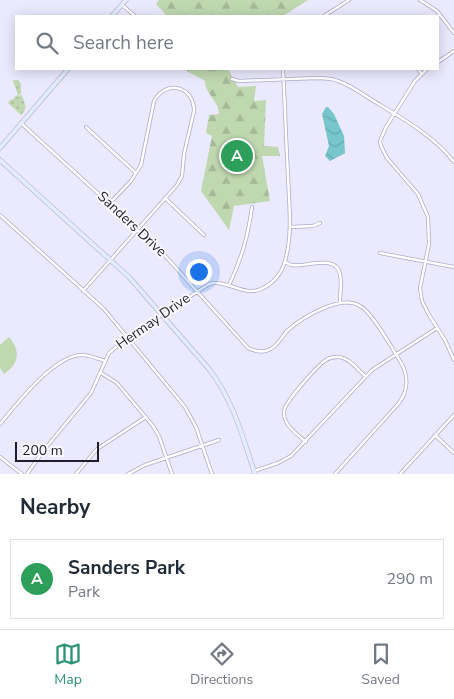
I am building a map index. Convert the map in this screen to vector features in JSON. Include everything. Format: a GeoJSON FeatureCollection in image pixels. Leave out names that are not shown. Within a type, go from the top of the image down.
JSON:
{"type":"FeatureCollection","features":[{"type":"Feature","properties":{"kind":"main road"},"geometry":{"type":"LineString","coordinates":[[113,15],[126,0]]}},
{"type":"Feature","properties":{"kind":"main road"},"geometry":{"type":"LineString","coordinates":[[0,148],[67,70]]}},
{"type":"Feature","properties":{"kind":"main road"},"geometry":{"type":"LineString","coordinates":[[0,160],[129,277],[208,368],[232,405],[255,473]]}},
{"type":"Feature","properties":{"kind":"street"},"geometry":{"type":"LineString","coordinates":[[326,15],[348,0]]}},
{"type":"Feature","properties":{"kind":"street"},"geometry":{"type":"LineString","coordinates":[[420,0],[443,17],[454,34]]}},
{"type":"Feature","properties":{"kind":"street"},"geometry":{"type":"LineString","coordinates":[[122,5],[135,15]]}},
{"type":"Feature","properties":{"kind":"street"},"geometry":{"type":"LineString","coordinates":[[439,61],[454,51]]}},
{"type":"Feature","properties":{"kind":"street","name":"Hermay Drive"},"geometry":{"type":"LineString","coordinates":[[27,474],[40,455],[91,393],[109,353],[128,337],[197,291],[214,283],[229,285],[252,292],[263,289],[274,281],[285,262],[290,227],[283,70]]}},
{"type":"Feature","properties":{"kind":"street"},"geometry":{"type":"LineString","coordinates":[[419,70],[422,73]]}},
{"type":"Feature","properties":{"kind":"street"},"geometry":{"type":"LineString","coordinates":[[426,70],[382,134],[381,146],[387,158],[410,183],[423,204],[428,217],[430,230],[420,288],[421,295],[425,308],[445,340],[454,360]]}},
{"type":"Feature","properties":{"kind":"street"},"geometry":{"type":"LineString","coordinates":[[232,80],[328,78],[340,81],[438,144],[454,162]]}},
{"type":"Feature","properties":{"kind":"street"},"geometry":{"type":"LineString","coordinates":[[84,291],[166,199],[182,176],[184,154],[194,111],[192,101],[185,92],[171,87],[157,95],[152,106],[144,158],[136,173],[110,203]]}},
{"type":"Feature","properties":{"kind":"street","name":"Sanders Drive"},"geometry":{"type":"LineString","coordinates":[[22,123],[174,264],[243,345],[248,348],[266,351],[276,345],[286,332],[300,322],[332,304],[340,302]]}},
{"type":"Feature","properties":{"kind":"street"},"geometry":{"type":"LineString","coordinates":[[86,127],[136,173]]}},
{"type":"Feature","properties":{"kind":"street"},"geometry":{"type":"LineString","coordinates":[[166,199],[204,236]]}},
{"type":"Feature","properties":{"kind":"street"},"geometry":{"type":"LineString","coordinates":[[229,285],[245,248],[252,207]]}},
{"type":"Feature","properties":{"kind":"street"},"geometry":{"type":"LineString","coordinates":[[0,215],[104,309],[128,337],[185,407],[196,427],[212,474]]}},
{"type":"Feature","properties":{"kind":"street"},"geometry":{"type":"LineString","coordinates":[[290,227],[306,227],[320,223]]}},
{"type":"Feature","properties":{"kind":"street"},"geometry":{"type":"LineString","coordinates":[[380,253],[454,267]]}},
{"type":"Feature","properties":{"kind":"street"},"geometry":{"type":"LineString","coordinates":[[285,262],[292,266],[326,263],[336,268],[340,274],[340,302],[354,303],[364,308],[396,354],[408,382],[404,397],[335,474]]}},
{"type":"Feature","properties":{"kind":"street"},"geometry":{"type":"LineString","coordinates":[[255,473],[285,460],[306,442],[365,376],[437,328]]}},
{"type":"Feature","properties":{"kind":"street"},"geometry":{"type":"LineString","coordinates":[[0,424],[46,373],[68,359],[83,355],[105,361]]}},
{"type":"Feature","properties":{"kind":"street"},"geometry":{"type":"LineString","coordinates":[[306,442],[286,423],[284,410],[289,400],[319,366],[331,358],[346,359],[365,376]]}},
{"type":"Feature","properties":{"kind":"street"},"geometry":{"type":"LineString","coordinates":[[101,373],[117,383],[146,417],[159,436],[172,474]]}},
{"type":"Feature","properties":{"kind":"street"},"geometry":{"type":"LineString","coordinates":[[400,474],[454,415]]}},
{"type":"Feature","properties":{"kind":"street"},"geometry":{"type":"LineString","coordinates":[[76,474],[97,450],[146,417]]}},
{"type":"Feature","properties":{"kind":"street"},"geometry":{"type":"LineString","coordinates":[[435,436],[454,453]]}},
{"type":"Feature","properties":{"kind":"street"},"geometry":{"type":"LineString","coordinates":[[128,474],[166,457],[219,440]]}},
{"type":"Feature","properties":{"kind":"street"},"geometry":{"type":"LineString","coordinates":[[0,458],[22,474]]}},
{"type":"Feature","properties":{"kind":"green space"},"geometry":{"type":"Polygon","coordinates":[[[159,0],[308,0],[285,15],[166,15],[156,4],[159,0]]]}},
{"type":"Feature","properties":{"kind":"green space"},"geometry":{"type":"Polygon","coordinates":[[[229,70],[238,87],[256,86],[254,101],[266,100],[264,146],[278,147],[280,156],[262,156],[270,201],[234,206],[229,230],[201,191],[212,136],[206,133],[209,115],[219,114],[218,109],[207,90],[205,81],[187,71],[229,70]]]}},
{"type":"Feature","properties":{"kind":"green space"},"geometry":{"type":"Polygon","coordinates":[[[14,80],[18,80],[21,84],[21,94],[16,97],[22,95],[25,103],[25,110],[21,115],[8,103],[18,95],[14,80]]]}},
{"type":"Feature","properties":{"kind":"green space"},"geometry":{"type":"Polygon","coordinates":[[[9,337],[17,352],[17,357],[13,366],[4,374],[0,368],[0,345],[9,337]]]}},
{"type":"Feature","properties":{"kind":"water"},"geometry":{"type":"Polygon","coordinates":[[[326,107],[334,114],[344,136],[345,153],[330,161],[325,156],[329,146],[322,114],[326,107]]]}},
{"type":"Feature","properties":{"kind":"place","name":"Sanders Park"},"geometry":{"type":"Point","coordinates":[237,156]}}]}
